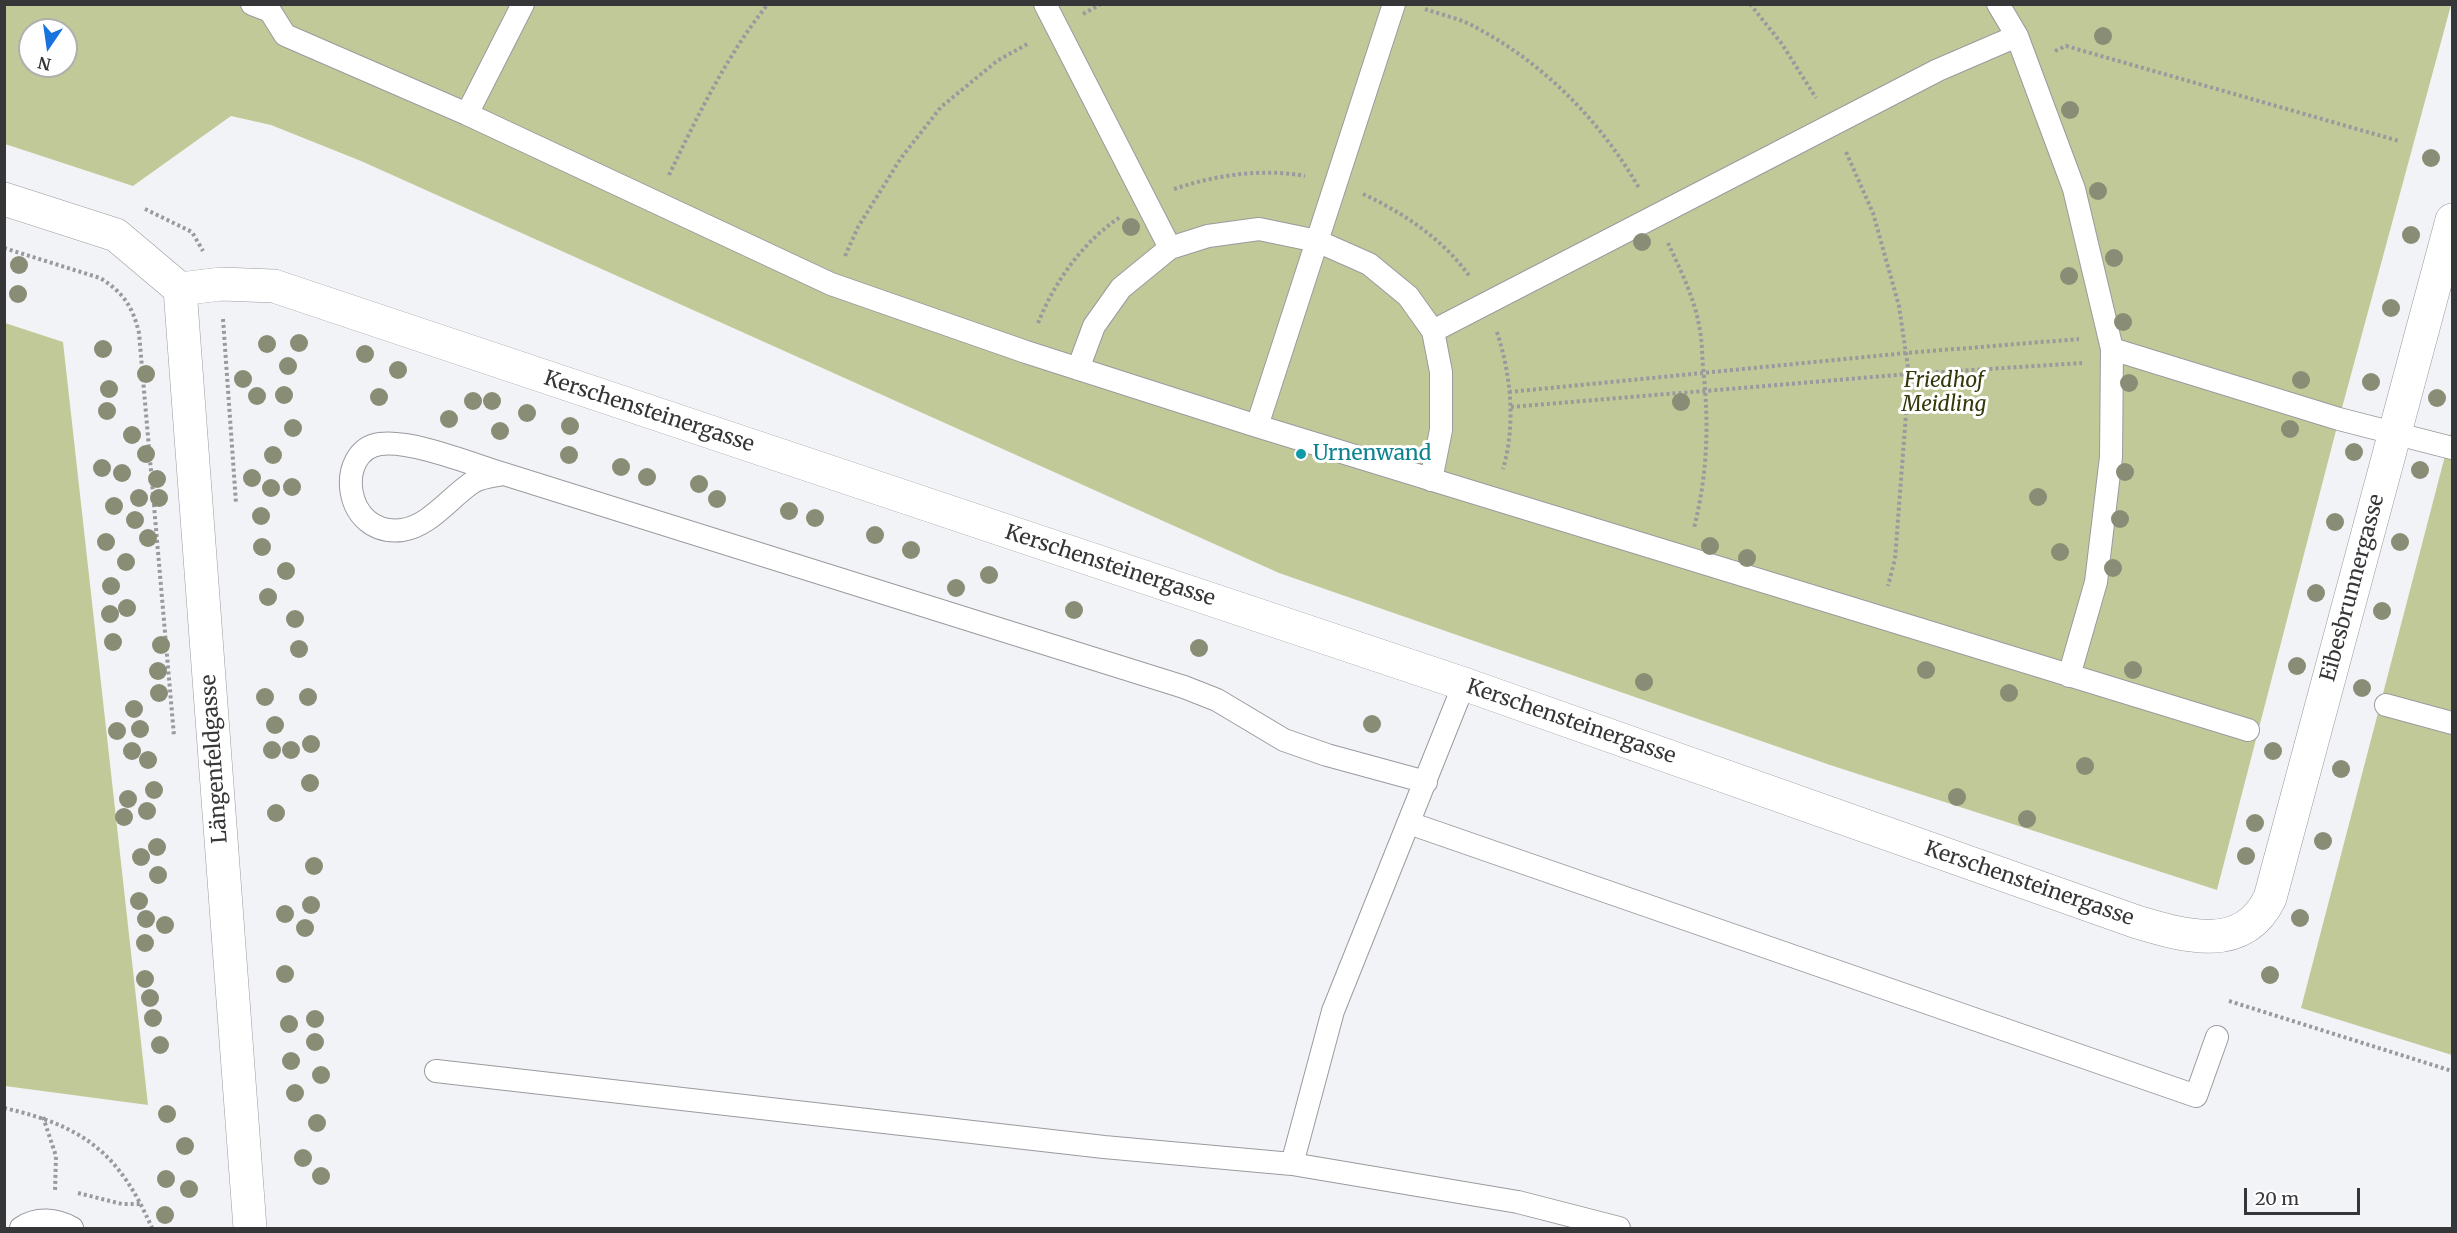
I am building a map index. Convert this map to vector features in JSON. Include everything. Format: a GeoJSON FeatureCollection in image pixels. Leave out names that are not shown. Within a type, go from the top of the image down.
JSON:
{"type":"FeatureCollection","features":[{"type":"Feature","properties":{"kind":"street"},"geometry":{"type":"LineString","coordinates":[[4,199],[116,235],[180,289]]}},
{"type":"Feature","properties":{"kind":"street","name":"Eibesbrunnergasse"},"geometry":{"type":"LineString","coordinates":[[2225,935],[2254,922],[2264,911],[2270,898],[2452,220]]}},
{"type":"Feature","properties":{"kind":"street","name":"Kerschensteinergasse"},"geometry":{"type":"LineString","coordinates":[[180,289],[221,284],[274,286],[1464,684],[2137,922],[2176,934],[2203,937],[2225,935]]}},
{"type":"Feature","properties":{"kind":"street","name":"Längenfeldgasse"},"geometry":{"type":"LineString","coordinates":[[180,289],[250,1228]]}},
{"type":"Feature","properties":{"kind":"lane"},"geometry":{"type":"LineString","coordinates":[[252,4],[270,11],[285,35],[467,114],[831,284],[1078,369],[1257,426],[2248,730]]}},
{"type":"Feature","properties":{"kind":"lane"},"geometry":{"type":"LineString","coordinates":[[467,114],[523,4]]}},
{"type":"Feature","properties":{"kind":"lane"},"geometry":{"type":"LineString","coordinates":[[1045,4],[1170,248]]}},
{"type":"Feature","properties":{"kind":"lane"},"geometry":{"type":"LineString","coordinates":[[1257,426],[1394,4]]}},
{"type":"Feature","properties":{"kind":"lane"},"geometry":{"type":"LineString","coordinates":[[1998,4],[2017,36],[2074,189],[2111,349],[2111,457],[2096,582],[2069,676]]}},
{"type":"Feature","properties":{"kind":"lane"},"geometry":{"type":"LineString","coordinates":[[1433,331],[1938,70],[2017,36]]}},
{"type":"Feature","properties":{"kind":"lane"},"geometry":{"type":"LineString","coordinates":[[1078,369],[1094,326],[1121,288],[1170,248],[1208,236],[1259,230],[1317,241],[1369,264],[1408,296],[1433,331],[1441,372],[1441,430],[1431,480]]}},
{"type":"Feature","properties":{"kind":"lane"},"geometry":{"type":"LineString","coordinates":[[2111,349],[2339,419],[2452,448]]}},
{"type":"Feature","properties":{"kind":"lane"},"geometry":{"type":"LineString","coordinates":[[504,474],[474,481],[422,523],[398,531],[383,528],[368,521],[356,509],[350,494],[350,479],[356,464],[366,450],[378,444],[403,444],[504,474],[1184,687],[1216,700],[1284,740],[1328,755],[1425,782]]}},
{"type":"Feature","properties":{"kind":"lane"},"geometry":{"type":"LineString","coordinates":[[1292,1164],[1326,1031],[1464,684]]}},
{"type":"Feature","properties":{"kind":"lane"},"geometry":{"type":"LineString","coordinates":[[2386,705],[2452,723]]}},
{"type":"Feature","properties":{"kind":"lane"},"geometry":{"type":"LineString","coordinates":[[1409,824],[2196,1096],[2217,1037]]}},
{"type":"Feature","properties":{"kind":"lane"},"geometry":{"type":"LineString","coordinates":[[436,1071],[1104,1147],[1292,1164],[1518,1202],[1619,1228]]}},
{"type":"Feature","properties":{"kind":"lane"},"geometry":{"type":"LineString","coordinates":[[21,1228],[43,1220],[62,1222],[72,1228]]}},
{"type":"Feature","properties":{"kind":"path"},"geometry":{"type":"LineString","coordinates":[[656,203],[693,124],[753,23],[768,4]]}},
{"type":"Feature","properties":{"kind":"path"},"geometry":{"type":"LineString","coordinates":[[831,284],[870,207],[901,158],[941,107],[997,62],[1101,4]]}},
{"type":"Feature","properties":{"kind":"path"},"geometry":{"type":"LineString","coordinates":[[1750,4],[1782,44],[1833,124],[1873,213],[1899,306],[1909,374],[1895,559],[1881,616]]}},
{"type":"Feature","properties":{"kind":"path"},"geometry":{"type":"LineString","coordinates":[[2026,62],[2066,46],[2399,141]]}},
{"type":"Feature","properties":{"kind":"path"},"geometry":{"type":"LineString","coordinates":[[4,248],[100,278],[120,292],[134,314]]}},
{"type":"Feature","properties":{"kind":"path"},"geometry":{"type":"LineString","coordinates":[[1487,303],[1503,351],[1511,407],[1508,451],[1494,498]]}},
{"type":"Feature","properties":{"kind":"path"},"geometry":{"type":"LineString","coordinates":[[1509,392],[1906,353],[2111,349]]}},
{"type":"Feature","properties":{"kind":"path"},"geometry":{"type":"LineString","coordinates":[[1511,407],[1909,374],[2111,349]]}},
{"type":"Feature","properties":{"kind":"path"},"geometry":{"type":"LineString","coordinates":[[2229,1001],[2452,1071]]}},
{"type":"Feature","properties":{"kind":"path"},"geometry":{"type":"LineString","coordinates":[[4,1108],[43,1117],[80,1134],[117,1165],[142,1204],[152,1228]]}},
{"type":"Feature","properties":{"kind":"path"},"geometry":{"type":"LineString","coordinates":[[43,1117],[56,1156],[55,1191],[43,1220]]}},
{"type":"Feature","properties":{"kind":"green space","name":"Friedhof Meidling"},"geometry":{"type":"Polygon","coordinates":[[[5,5],[2451,5],[2339,419],[2217,890],[1830,765],[1279,573],[361,161],[271,125],[231,116],[133,186],[5,144],[5,5]]]}},
{"type":"Feature","properties":{"kind":"green space"},"geometry":{"type":"Polygon","coordinates":[[[5,323],[63,342],[148,1105],[5,1086],[5,323]]]}},
{"type":"Feature","properties":{"kind":"green space"},"geometry":{"type":"Polygon","coordinates":[[[2452,429],[2452,1055],[2301,1008],[2452,429]]]}},
{"type":"Feature","properties":{"kind":"place","name":"Urnenwand"},"geometry":{"type":"Point","coordinates":[1301,454]}}]}
